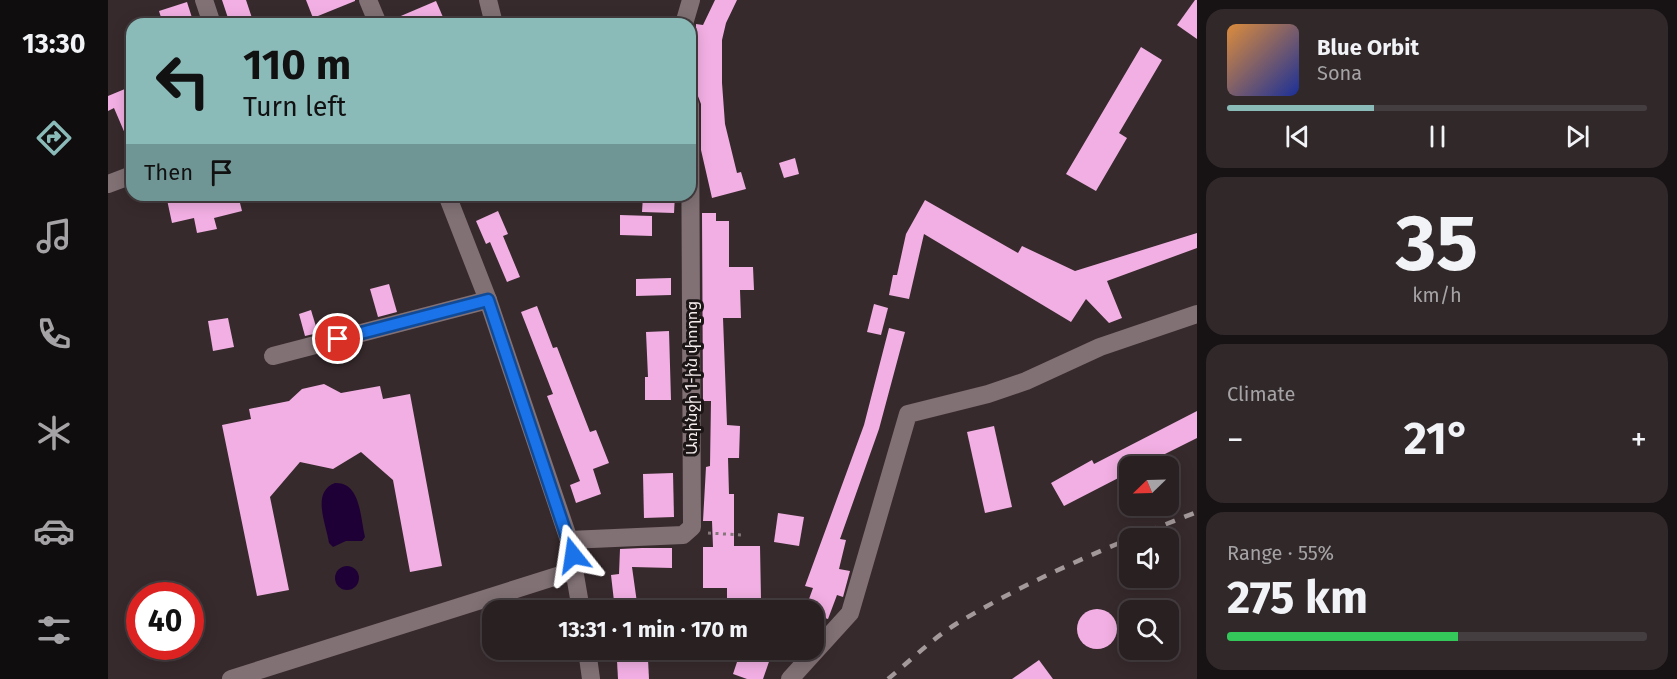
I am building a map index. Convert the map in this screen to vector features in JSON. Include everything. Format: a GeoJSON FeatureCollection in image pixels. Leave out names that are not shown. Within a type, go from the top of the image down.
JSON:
{"type":"FeatureCollection","features":[{"type":"Feature","properties":{"kind":"street"},"geometry":{"type":"LineString","coordinates":[[204,0],[211,18]]}},
{"type":"Feature","properties":{"kind":"street"},"geometry":{"type":"LineString","coordinates":[[368,0],[376,18]]}},
{"type":"Feature","properties":{"kind":"street"},"geometry":{"type":"LineString","coordinates":[[488,0],[492,18]]}},
{"type":"Feature","properties":{"kind":"street"},"geometry":{"type":"LineString","coordinates":[[686,18],[691,0]]}},
{"type":"Feature","properties":{"kind":"street"},"geometry":{"type":"LineString","coordinates":[[108,184],[126,177]]}},
{"type":"Feature","properties":{"kind":"street"},"geometry":{"type":"LineString","coordinates":[[449,201],[488,300],[569,540],[580,600]]}},
{"type":"Feature","properties":{"kind":"street","name":"Առինջի 1-ին փողոց"},"geometry":{"type":"LineString","coordinates":[[688,532],[692,527],[690,201]]}},
{"type":"Feature","properties":{"kind":"street"},"geometry":{"type":"LineString","coordinates":[[273,356],[488,300]]}},
{"type":"Feature","properties":{"kind":"street"},"geometry":{"type":"LineString","coordinates":[[790,679],[850,613],[909,414],[1016,385],[1100,347],[1197,314]]}},
{"type":"Feature","properties":{"kind":"street"},"geometry":{"type":"LineString","coordinates":[[569,540],[688,532]]}},
{"type":"Feature","properties":{"kind":"street"},"geometry":{"type":"LineString","coordinates":[[231,679],[576,570]]}},
{"type":"Feature","properties":{"kind":"street"},"geometry":{"type":"LineString","coordinates":[[588,660],[591,679]]}},
{"type":"Feature","properties":{"kind":"path"},"geometry":{"type":"LineString","coordinates":[[688,532],[742,535]]}},
{"type":"Feature","properties":{"kind":"shaded area"},"geometry":{"type":"Polygon","coordinates":[[[335,483],[344,484],[355,494],[365,537],[362,541],[346,541],[333,547],[329,543],[323,518],[322,501],[328,487],[335,483]]]}},
{"type":"Feature","properties":{"kind":"shaded area"},"geometry":{"type":"Polygon","coordinates":[[[347,566],[356,569],[359,578],[356,587],[347,590],[338,587],[335,578],[338,569],[347,566]]]}},
{"type":"Feature","properties":{"kind":"building"},"geometry":{"type":"Polygon","coordinates":[[[222,0],[246,0],[252,18],[228,18],[222,0]]]}},
{"type":"Feature","properties":{"kind":"building"},"geometry":{"type":"Polygon","coordinates":[[[306,0],[355,0],[355,1],[313,18],[306,0]]]}},
{"type":"Feature","properties":{"kind":"building"},"geometry":{"type":"Polygon","coordinates":[[[715,0],[737,0],[726,23],[722,40],[722,83],[725,124],[737,173],[741,172],[746,189],[712,198],[701,150],[701,104],[696,91],[696,24],[703,25],[715,0]]]}},
{"type":"Feature","properties":{"kind":"building"},"geometry":{"type":"Polygon","coordinates":[[[1197,0],[1197,39],[1177,25],[1197,0]]]}},
{"type":"Feature","properties":{"kind":"building"},"geometry":{"type":"Polygon","coordinates":[[[436,1],[443,18],[396,18],[436,1]]]}},
{"type":"Feature","properties":{"kind":"building"},"geometry":{"type":"Polygon","coordinates":[[[187,2],[192,18],[161,18],[159,11],[187,2]]]}},
{"type":"Feature","properties":{"kind":"building"},"geometry":{"type":"Polygon","coordinates":[[[1141,47],[1162,60],[1119,133],[1127,138],[1096,191],[1066,174],[1141,47]]]}},
{"type":"Feature","properties":{"kind":"building"},"geometry":{"type":"Polygon","coordinates":[[[126,88],[126,136],[114,108],[108,111],[108,96],[126,88]]]}},
{"type":"Feature","properties":{"kind":"building"},"geometry":{"type":"Polygon","coordinates":[[[795,158],[799,174],[784,178],[779,163],[795,158]]]}},
{"type":"Feature","properties":{"kind":"building"},"geometry":{"type":"Polygon","coordinates":[[[925,200],[1018,253],[1022,246],[1075,271],[1197,233],[1197,248],[1107,281],[1122,318],[1109,323],[1086,299],[1071,322],[924,234],[909,299],[889,295],[893,275],[897,275],[906,234],[925,200]]]}},
{"type":"Feature","properties":{"kind":"building"},"geometry":{"type":"Polygon","coordinates":[[[167,201],[240,201],[242,211],[214,218],[217,229],[197,233],[194,218],[172,223],[167,201]]]}},
{"type":"Feature","properties":{"kind":"building"},"geometry":{"type":"Polygon","coordinates":[[[643,201],[675,201],[674,213],[642,212],[643,201]]]}},
{"type":"Feature","properties":{"kind":"building"},"geometry":{"type":"Polygon","coordinates":[[[498,211],[508,234],[503,236],[520,277],[507,282],[490,242],[486,244],[476,221],[498,211]]]}},
{"type":"Feature","properties":{"kind":"building"},"geometry":{"type":"Polygon","coordinates":[[[702,213],[716,213],[716,221],[729,221],[729,267],[753,267],[754,290],[740,290],[741,318],[723,318],[727,425],[740,426],[739,458],[728,458],[729,494],[734,494],[734,546],[760,546],[761,600],[727,600],[727,588],[703,588],[703,547],[713,547],[712,521],[703,521],[706,467],[710,466],[711,401],[703,401],[702,213]]]}},
{"type":"Feature","properties":{"kind":"building"},"geometry":{"type":"Polygon","coordinates":[[[620,215],[652,216],[652,236],[620,235],[620,215]]]}},
{"type":"Feature","properties":{"kind":"building"},"geometry":{"type":"Polygon","coordinates":[[[671,278],[671,295],[636,296],[636,279],[671,278]]]}},
{"type":"Feature","properties":{"kind":"building"},"geometry":{"type":"Polygon","coordinates":[[[389,284],[397,312],[378,317],[370,289],[389,284]]]}},
{"type":"Feature","properties":{"kind":"building"},"geometry":{"type":"Polygon","coordinates":[[[874,304],[888,308],[881,335],[867,332],[874,304]]]}},
{"type":"Feature","properties":{"kind":"building"},"geometry":{"type":"Polygon","coordinates":[[[537,306],[553,348],[557,347],[590,432],[596,430],[609,463],[593,469],[601,494],[576,503],[570,485],[580,481],[547,396],[553,394],[521,312],[537,306]]]}},
{"type":"Feature","properties":{"kind":"building"},"geometry":{"type":"Polygon","coordinates":[[[311,310],[318,333],[305,336],[299,314],[311,310]]]}},
{"type":"Feature","properties":{"kind":"building"},"geometry":{"type":"Polygon","coordinates":[[[228,318],[234,347],[213,351],[208,321],[228,318]]]}},
{"type":"Feature","properties":{"kind":"building"},"geometry":{"type":"Polygon","coordinates":[[[889,328],[905,332],[879,429],[840,539],[846,540],[839,569],[850,571],[843,597],[837,595],[828,619],[824,618],[824,600],[809,600],[813,588],[805,586],[864,425],[889,328]]]}},
{"type":"Feature","properties":{"kind":"building"},"geometry":{"type":"Polygon","coordinates":[[[669,331],[671,400],[645,400],[645,377],[648,377],[646,332],[669,331]]]}},
{"type":"Feature","properties":{"kind":"building"},"geometry":{"type":"Polygon","coordinates":[[[324,384],[341,393],[380,386],[383,399],[410,394],[442,566],[410,572],[393,480],[361,452],[333,469],[300,462],[270,497],[289,590],[257,596],[222,425],[251,419],[249,409],[289,401],[302,389],[324,384]]]}},
{"type":"Feature","properties":{"kind":"building"},"geometry":{"type":"Polygon","coordinates":[[[1197,411],[1197,438],[1161,456],[1119,456],[1119,478],[1064,506],[1051,483],[1092,460],[1094,464],[1197,411]]]}},
{"type":"Feature","properties":{"kind":"building"},"geometry":{"type":"Polygon","coordinates":[[[994,426],[1012,507],[985,513],[967,432],[994,426]]]}},
{"type":"Feature","properties":{"kind":"building"},"geometry":{"type":"Polygon","coordinates":[[[673,473],[674,517],[644,518],[643,474],[673,473]]]}},
{"type":"Feature","properties":{"kind":"building"},"geometry":{"type":"Polygon","coordinates":[[[778,513],[804,517],[799,546],[774,542],[778,513]]]}},
{"type":"Feature","properties":{"kind":"building"},"geometry":{"type":"Polygon","coordinates":[[[672,548],[672,568],[632,567],[637,600],[614,600],[611,575],[619,574],[620,549],[672,548]]]}},
{"type":"Feature","properties":{"kind":"building"},"geometry":{"type":"Polygon","coordinates":[[[1097,609],[1105,610],[1111,615],[1116,621],[1116,637],[1111,643],[1105,648],[1097,649],[1089,648],[1083,643],[1078,637],[1077,629],[1078,621],[1083,615],[1089,610],[1097,609]]]}},
{"type":"Feature","properties":{"kind":"building"},"geometry":{"type":"Polygon","coordinates":[[[648,660],[649,679],[618,679],[617,661],[648,660]]]}},
{"type":"Feature","properties":{"kind":"building"},"geometry":{"type":"Polygon","coordinates":[[[738,660],[770,660],[763,679],[747,679],[733,674],[738,660]]]}},
{"type":"Feature","properties":{"kind":"building"},"geometry":{"type":"Polygon","coordinates":[[[1039,660],[1053,679],[1012,679],[1039,660]]]}},
{"type":"Feature","properties":{"kind":"railway"},"geometry":{"type":"LineString","coordinates":[[888,679],[938,636],[985,607],[1074,563],[1197,512]]}},
{"type":"Feature","properties":{"kind":"route"},"geometry":{"type":"LineString","coordinates":[[338,339],[488,300],[573,555]]}}]}
